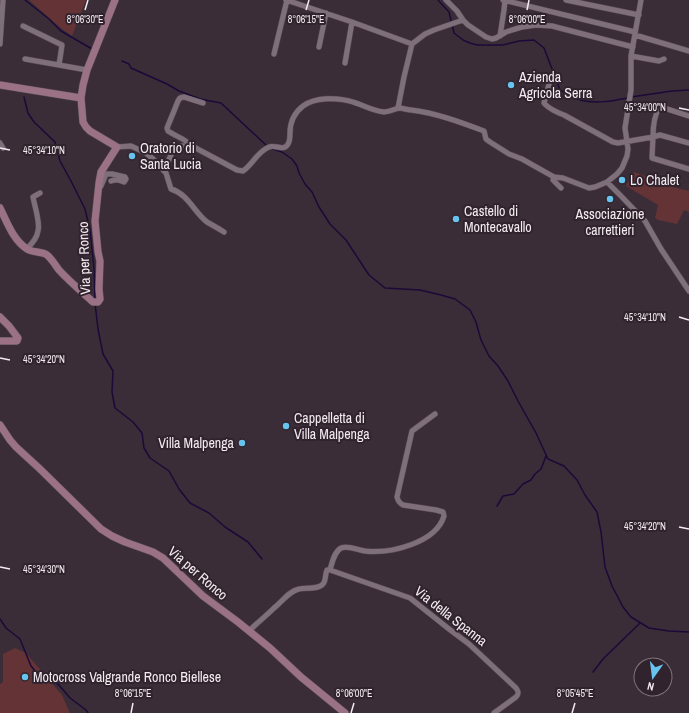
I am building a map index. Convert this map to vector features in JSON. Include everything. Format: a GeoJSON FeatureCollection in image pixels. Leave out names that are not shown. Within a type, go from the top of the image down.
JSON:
{"type":"FeatureCollection","features":[{"type":"Feature","properties":{"kind":"street"},"geometry":{"type":"LineString","coordinates":[[0,44],[3,0]]}},
{"type":"Feature","properties":{"kind":"street"},"geometry":{"type":"LineString","coordinates":[[115,0],[87,70],[83,85],[81,98],[83,122],[90,131],[117,148],[128,146],[146,153],[166,173],[171,190],[177,191],[206,221],[224,232]]}},
{"type":"Feature","properties":{"kind":"street"},"geometry":{"type":"LineString","coordinates":[[274,54],[287,0],[412,44]]}},
{"type":"Feature","properties":{"kind":"street"},"geometry":{"type":"LineString","coordinates":[[446,0],[457,11],[460,21],[492,39],[512,30],[536,25],[552,26],[633,47]]}},
{"type":"Feature","properties":{"kind":"street"},"geometry":{"type":"LineString","coordinates":[[500,36],[504,0],[688,49]]}},
{"type":"Feature","properties":{"kind":"street"},"geometry":{"type":"LineString","coordinates":[[566,0],[639,15]]}},
{"type":"Feature","properties":{"kind":"street"},"geometry":{"type":"LineString","coordinates":[[203,103],[184,97],[180,98],[167,128],[168,132],[241,171],[245,170],[257,156],[268,147],[287,147],[290,139],[290,124],[303,106],[310,102],[329,99],[351,101],[372,109],[386,112],[398,108],[421,111],[445,117],[484,131],[486,139],[490,142],[509,154],[522,158],[554,177],[564,178],[589,188],[595,188],[607,182],[617,174],[627,156],[625,128],[631,90],[631,56],[641,0]]}},
{"type":"Feature","properties":{"kind":"street"},"geometry":{"type":"LineString","coordinates":[[319,47],[326,13]]}},
{"type":"Feature","properties":{"kind":"street"},"geometry":{"type":"LineString","coordinates":[[398,108],[412,44],[425,34],[460,21]]}},
{"type":"Feature","properties":{"kind":"street"},"geometry":{"type":"LineString","coordinates":[[345,63],[352,22]]}},
{"type":"Feature","properties":{"kind":"street"},"geometry":{"type":"LineString","coordinates":[[23,26],[62,45],[60,65]]}},
{"type":"Feature","properties":{"kind":"street"},"geometry":{"type":"LineString","coordinates":[[631,56],[658,61],[664,59]]}},
{"type":"Feature","properties":{"kind":"street"},"geometry":{"type":"LineString","coordinates":[[25,59],[87,70]]}},
{"type":"Feature","properties":{"kind":"street"},"geometry":{"type":"LineString","coordinates":[[551,77],[544,103],[547,107],[552,108],[613,142],[618,143],[660,135],[689,143]]}},
{"type":"Feature","properties":{"kind":"street"},"geometry":{"type":"LineString","coordinates":[[0,85],[81,98]]}},
{"type":"Feature","properties":{"kind":"street"},"geometry":{"type":"LineString","coordinates":[[689,116],[664,108],[660,108],[657,111],[653,130],[652,158],[689,169]]}},
{"type":"Feature","properties":{"kind":"street"},"geometry":{"type":"LineString","coordinates":[[164,171],[174,148],[190,145]]}},
{"type":"Feature","properties":{"kind":"street","name":"Via per Ronco"},"geometry":{"type":"LineString","coordinates":[[26,249],[32,252],[44,253],[59,270],[95,302],[100,299],[100,261],[95,221],[97,195],[100,176],[117,148]]}},
{"type":"Feature","properties":{"kind":"street"},"geometry":{"type":"LineString","coordinates":[[97,195],[100,194],[101,184],[106,174],[125,177],[126,179],[124,182],[115,180],[111,182]]}},
{"type":"Feature","properties":{"kind":"street"},"geometry":{"type":"LineString","coordinates":[[554,177],[553,180],[561,188]]}},
{"type":"Feature","properties":{"kind":"street"},"geometry":{"type":"LineString","coordinates":[[607,182],[645,221],[689,291]]}},
{"type":"Feature","properties":{"kind":"street"},"geometry":{"type":"LineString","coordinates":[[0,208],[13,234],[26,249],[35,239],[39,231],[39,224],[33,197],[40,193]]}},
{"type":"Feature","properties":{"kind":"street"},"geometry":{"type":"LineString","coordinates":[[0,318],[9,326],[18,338],[14,342],[0,342]]}},
{"type":"Feature","properties":{"kind":"street"},"geometry":{"type":"LineString","coordinates":[[249,631],[288,594],[299,588],[321,586],[324,583],[327,570],[330,570],[336,553],[341,548],[347,547],[365,551],[395,549],[408,546],[424,539],[437,528],[443,520],[443,512],[400,503],[397,496],[406,451],[412,431],[435,414]]}},
{"type":"Feature","properties":{"kind":"street","name":"Via per Ronco"},"geometry":{"type":"LineString","coordinates":[[0,425],[16,447],[40,468],[101,529],[125,542],[164,558],[203,596],[249,631],[345,713]]}},
{"type":"Feature","properties":{"kind":"street","name":"Via della Spanna"},"geometry":{"type":"LineString","coordinates":[[330,570],[410,598],[449,630],[469,644],[516,688],[518,692],[516,697],[494,713]]}},
{"type":"Feature","properties":{"kind":"shaded area"},"geometry":{"type":"Polygon","coordinates":[[[29,0],[86,0],[72,36],[29,0]]]}},
{"type":"Feature","properties":{"kind":"shaded area"},"geometry":{"type":"Polygon","coordinates":[[[634,172],[657,180],[665,185],[689,191],[689,212],[684,210],[677,224],[655,218],[658,205],[626,186],[634,172]]]}},
{"type":"Feature","properties":{"kind":"shaded area","name":"Motocross Valgrande Ronco Biellese"},"geometry":{"type":"Polygon","coordinates":[[[15,648],[26,653],[62,695],[70,713],[0,713],[0,684],[3,682],[3,654],[15,648]]]}},
{"type":"Feature","properties":{"kind":"waterway"},"geometry":{"type":"LineString","coordinates":[[25,0],[49,19],[61,31],[92,49]]}},
{"type":"Feature","properties":{"kind":"waterway"},"geometry":{"type":"LineString","coordinates":[[438,0],[449,12],[454,33],[470,43],[477,45],[503,45],[519,41],[534,40],[544,48],[560,90],[572,97],[580,100],[598,102],[628,98]]}},
{"type":"Feature","properties":{"kind":"waterway"},"geometry":{"type":"LineString","coordinates":[[122,61],[129,64],[131,68],[179,91],[200,99],[221,103],[267,146]]}},
{"type":"Feature","properties":{"kind":"waterway"},"geometry":{"type":"LineString","coordinates":[[631,97],[689,90]]}},
{"type":"Feature","properties":{"kind":"waterway"},"geometry":{"type":"LineString","coordinates":[[24,97],[28,113],[34,122],[55,142],[60,161],[85,209],[90,230],[94,269],[95,300]]}},
{"type":"Feature","properties":{"kind":"waterway"},"geometry":{"type":"LineString","coordinates":[[270,148],[282,152],[292,159],[297,166],[305,184],[312,192],[319,207],[330,224],[346,240],[369,275],[385,288],[420,290],[441,295],[455,299],[470,310],[476,322],[481,340],[489,356],[508,381],[548,459],[564,466],[577,480],[597,512],[605,567],[612,586],[623,607],[631,617],[649,628],[689,632]]}},
{"type":"Feature","properties":{"kind":"waterway"},"geometry":{"type":"LineString","coordinates":[[95,303],[103,354],[113,371],[112,392],[115,408],[133,422],[142,433],[144,448],[150,458],[169,471],[179,489],[190,503],[209,513],[225,527],[248,542],[262,559]]}},
{"type":"Feature","properties":{"kind":"waterway"},"geometry":{"type":"LineString","coordinates":[[497,506],[503,496],[514,494],[523,484],[531,480],[541,469],[546,456]]}},
{"type":"Feature","properties":{"kind":"waterway"},"geometry":{"type":"LineString","coordinates":[[0,619],[6,628],[20,639],[31,666],[42,679],[58,684],[70,698],[88,713]]}},
{"type":"Feature","properties":{"kind":"waterway"},"geometry":{"type":"LineString","coordinates":[[593,672],[603,659],[640,623]]}},
{"type":"Feature","properties":{"kind":"place","name":"Azienda Agricola Serra"},"geometry":{"type":"Point","coordinates":[511,85]}},
{"type":"Feature","properties":{"kind":"place","name":"Oratorio di Santa Lucia"},"geometry":{"type":"Point","coordinates":[132,156]}},
{"type":"Feature","properties":{"kind":"place","name":"Lo Chalet"},"geometry":{"type":"Point","coordinates":[622,180]}},
{"type":"Feature","properties":{"kind":"place","name":"Associazione carrettieri"},"geometry":{"type":"Point","coordinates":[610,199]}},
{"type":"Feature","properties":{"kind":"place","name":"Castello di Montecavallo"},"geometry":{"type":"Point","coordinates":[456,219]}},
{"type":"Feature","properties":{"kind":"place","name":"Cappelletta di Villa Malpenga"},"geometry":{"type":"Point","coordinates":[286,426]}},
{"type":"Feature","properties":{"kind":"place","name":"Villa Malpenga"},"geometry":{"type":"Point","coordinates":[242,443]}},
{"type":"Feature","properties":{"kind":"place","name":"Motocross Valgrande Ronco Biellese"},"geometry":{"type":"Point","coordinates":[25,677]}}]}
